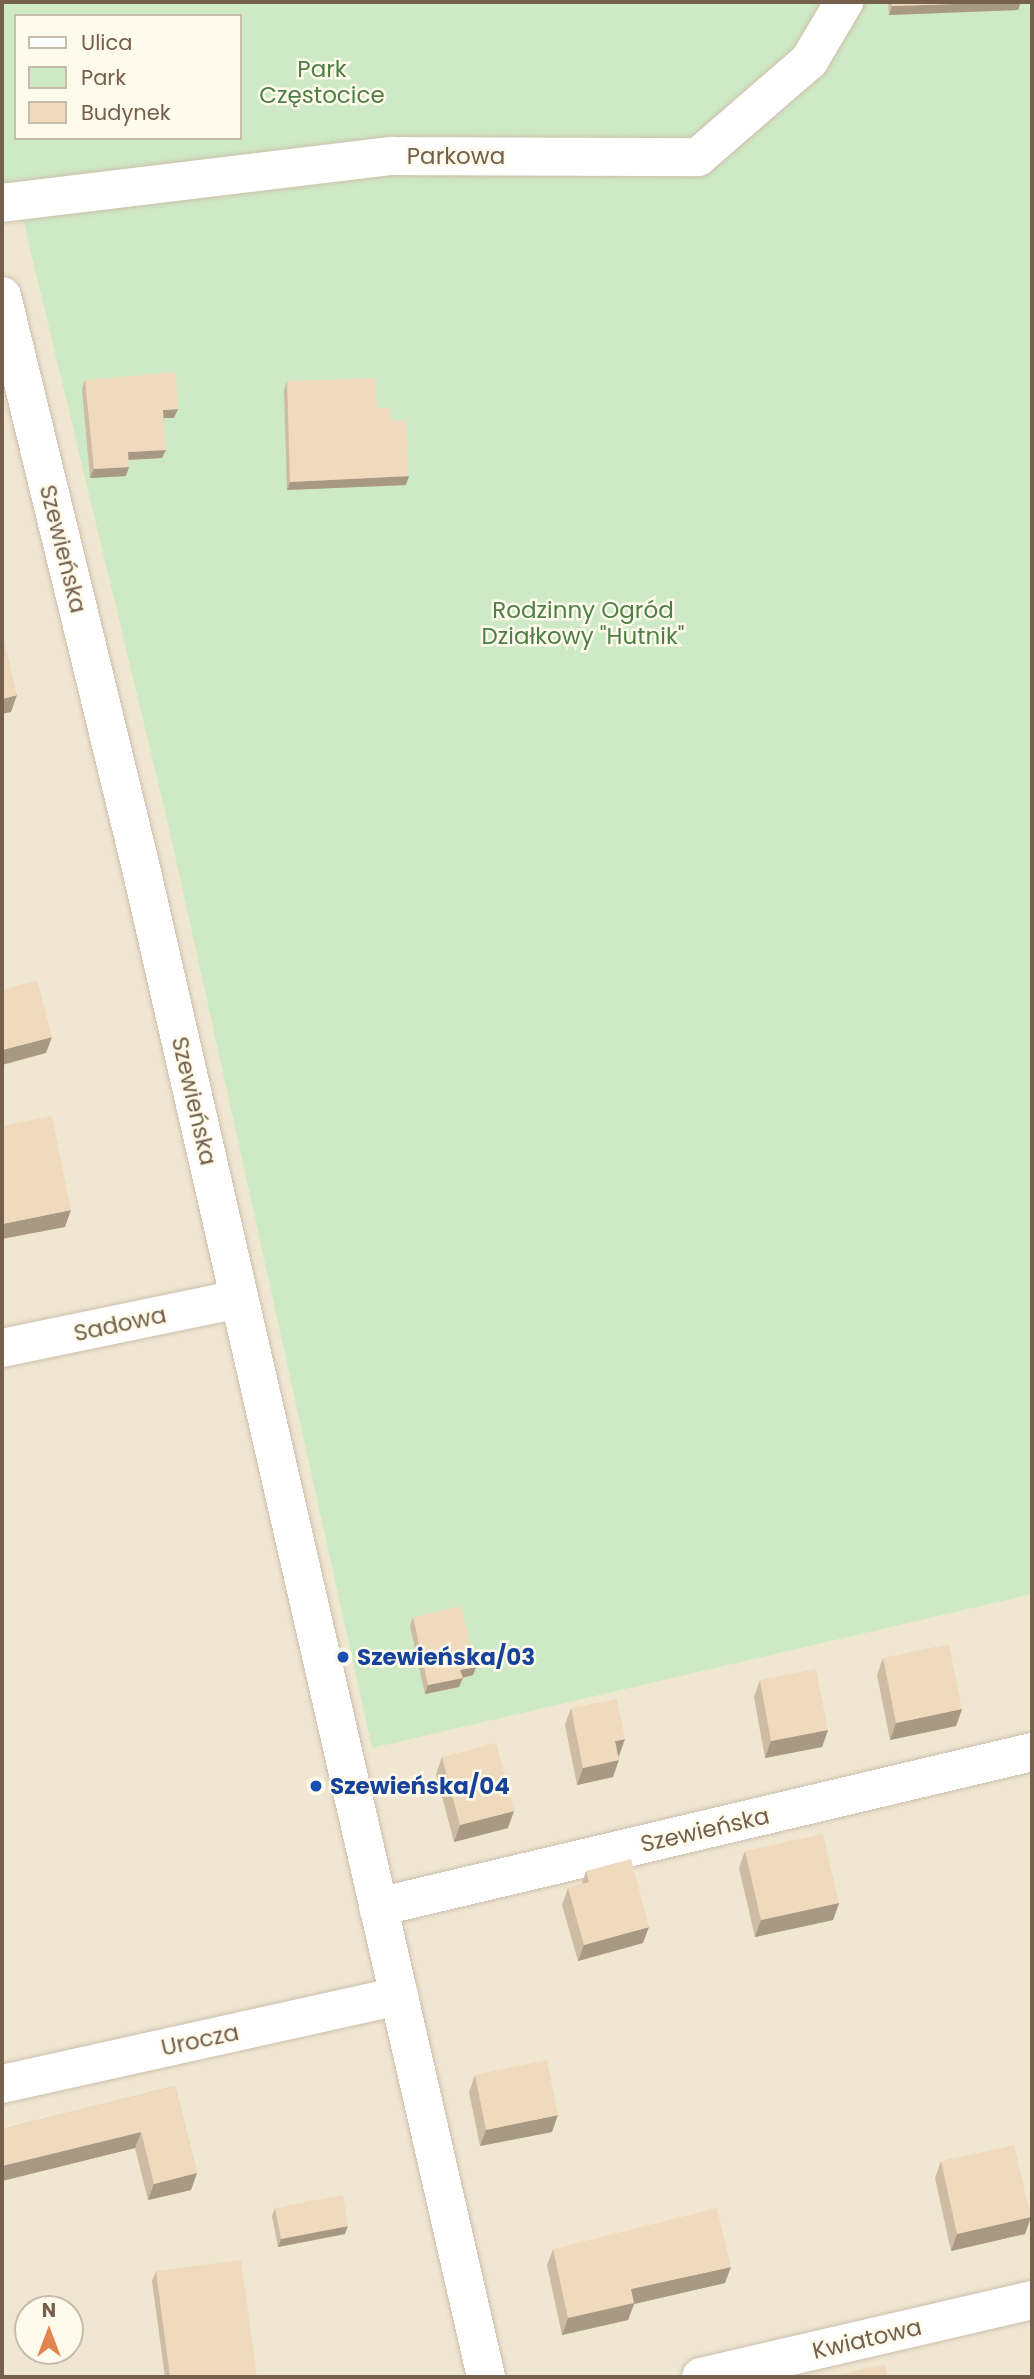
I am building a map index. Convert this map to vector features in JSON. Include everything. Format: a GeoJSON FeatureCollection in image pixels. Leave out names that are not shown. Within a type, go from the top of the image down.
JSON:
{"type":"FeatureCollection","features":[{"type":"Feature","properties":{"kind":"street","name":"Parkowa"},"geometry":{"type":"LineString","coordinates":[[2,203],[391,156],[698,157],[809,61],[844,2]]}},
{"type":"Feature","properties":{"kind":"street","name":"Szewieńska"},"geometry":{"type":"LineString","coordinates":[[2,296],[16,416],[239,1299],[486,2377]]}},
{"type":"Feature","properties":{"kind":"street","name":"Sadowa"},"geometry":{"type":"LineString","coordinates":[[2,1348],[239,1299]]}},
{"type":"Feature","properties":{"kind":"street","name":"Szewieńska"},"geometry":{"type":"LineString","coordinates":[[378,1907],[1032,1752]]}},
{"type":"Feature","properties":{"kind":"street","name":"Urocza"},"geometry":{"type":"LineString","coordinates":[[2,2084],[398,1996]]}},
{"type":"Feature","properties":{"kind":"street","name":"Kwiatowa"},"geometry":{"type":"LineString","coordinates":[[701,2377],[1032,2300]]}},
{"type":"Feature","properties":{"kind":"shaded area"},"geometry":{"type":"Polygon","coordinates":[[[2,2],[1032,2],[1032,2377],[2,2377],[2,2]]]}},
{"type":"Feature","properties":{"kind":"green space","name":"Rodzinny Ogród Działkowy \"Hutnik\""},"geometry":{"type":"Polygon","coordinates":[[[2,2],[1032,2],[1032,1594],[372,1748],[169,828],[23,219],[384,174],[716,168],[697,157],[391,156],[2,203],[2,2]]]}},
{"type":"Feature","properties":{"kind":"building"},"geometry":{"type":"Polygon","coordinates":[[[892,2],[1018,2],[892,6],[892,2]]]}},
{"type":"Feature","properties":{"kind":"building"},"geometry":{"type":"Polygon","coordinates":[[[176,372],[178,409],[163,410],[166,450],[128,452],[129,467],[94,469],[85,380],[176,372]]]}},
{"type":"Feature","properties":{"kind":"building"},"geometry":{"type":"Polygon","coordinates":[[[376,378],[377,408],[390,407],[391,421],[406,420],[409,476],[290,482],[287,381],[376,378]]]}},
{"type":"Feature","properties":{"kind":"building"},"geometry":{"type":"Polygon","coordinates":[[[2,631],[17,695],[2,699],[2,631]]]}},
{"type":"Feature","properties":{"kind":"building"},"geometry":{"type":"Polygon","coordinates":[[[37,980],[52,1037],[2,1050],[2,990],[37,980]]]}},
{"type":"Feature","properties":{"kind":"building"},"geometry":{"type":"Polygon","coordinates":[[[52,1116],[71,1210],[2,1224],[2,1126],[52,1116]]]}},
{"type":"Feature","properties":{"kind":"building"},"geometry":{"type":"Polygon","coordinates":[[[461,1606],[476,1667],[460,1670],[463,1678],[428,1685],[413,1617],[461,1606]]]}},
{"type":"Feature","properties":{"kind":"building"},"geometry":{"type":"Polygon","coordinates":[[[949,1644],[962,1709],[896,1723],[883,1658],[949,1644]]]}},
{"type":"Feature","properties":{"kind":"building"},"geometry":{"type":"Polygon","coordinates":[[[816,1669],[828,1730],[771,1741],[760,1680],[816,1669]]]}},
{"type":"Feature","properties":{"kind":"building"},"geometry":{"type":"Polygon","coordinates":[[[617,1699],[625,1739],[615,1741],[619,1760],[583,1768],[571,1708],[617,1699]]]}},
{"type":"Feature","properties":{"kind":"building"},"geometry":{"type":"Polygon","coordinates":[[[496,1743],[514,1811],[460,1825],[442,1757],[496,1743]]]}},
{"type":"Feature","properties":{"kind":"building"},"geometry":{"type":"Polygon","coordinates":[[[823,1834],[839,1903],[761,1920],[745,1851],[823,1834]]]}},
{"type":"Feature","properties":{"kind":"building"},"geometry":{"type":"Polygon","coordinates":[[[631,1859],[649,1927],[584,1945],[568,1888],[589,1882],[586,1871],[631,1859]]]}},
{"type":"Feature","properties":{"kind":"building"},"geometry":{"type":"Polygon","coordinates":[[[547,2060],[558,2115],[486,2130],[475,2075],[547,2060]]]}},
{"type":"Feature","properties":{"kind":"building"},"geometry":{"type":"Polygon","coordinates":[[[175,2086],[197,2173],[154,2184],[141,2132],[2,2166],[2,2129],[175,2086]]]}},
{"type":"Feature","properties":{"kind":"building"},"geometry":{"type":"Polygon","coordinates":[[[1014,2145],[1031,2217],[957,2234],[941,2161],[1014,2145]]]}},
{"type":"Feature","properties":{"kind":"building"},"geometry":{"type":"Polygon","coordinates":[[[343,2195],[348,2226],[281,2239],[275,2208],[343,2195]]]}},
{"type":"Feature","properties":{"kind":"building"},"geometry":{"type":"Polygon","coordinates":[[[717,2208],[731,2267],[631,2289],[634,2303],[568,2318],[553,2249],[717,2208]]]}},
{"type":"Feature","properties":{"kind":"building"},"geometry":{"type":"Polygon","coordinates":[[[241,2260],[257,2377],[170,2377],[156,2271],[241,2260]]]}},
{"type":"Feature","properties":{"kind":"building"},"geometry":{"type":"Polygon","coordinates":[[[885,2364],[888,2377],[829,2377],[885,2364]]]}},
{"type":"Feature","properties":{"kind":"place","name":"Szewieńska/03"},"geometry":{"type":"Point","coordinates":[343,1657]}},
{"type":"Feature","properties":{"kind":"place","name":"Szewieńska/04"},"geometry":{"type":"Point","coordinates":[316,1786]}},
{"type":"Feature","properties":{"kind":"park label","name":"Park Częstocice"},"geometry":{"type":"Point","coordinates":[322,82]}}]}
